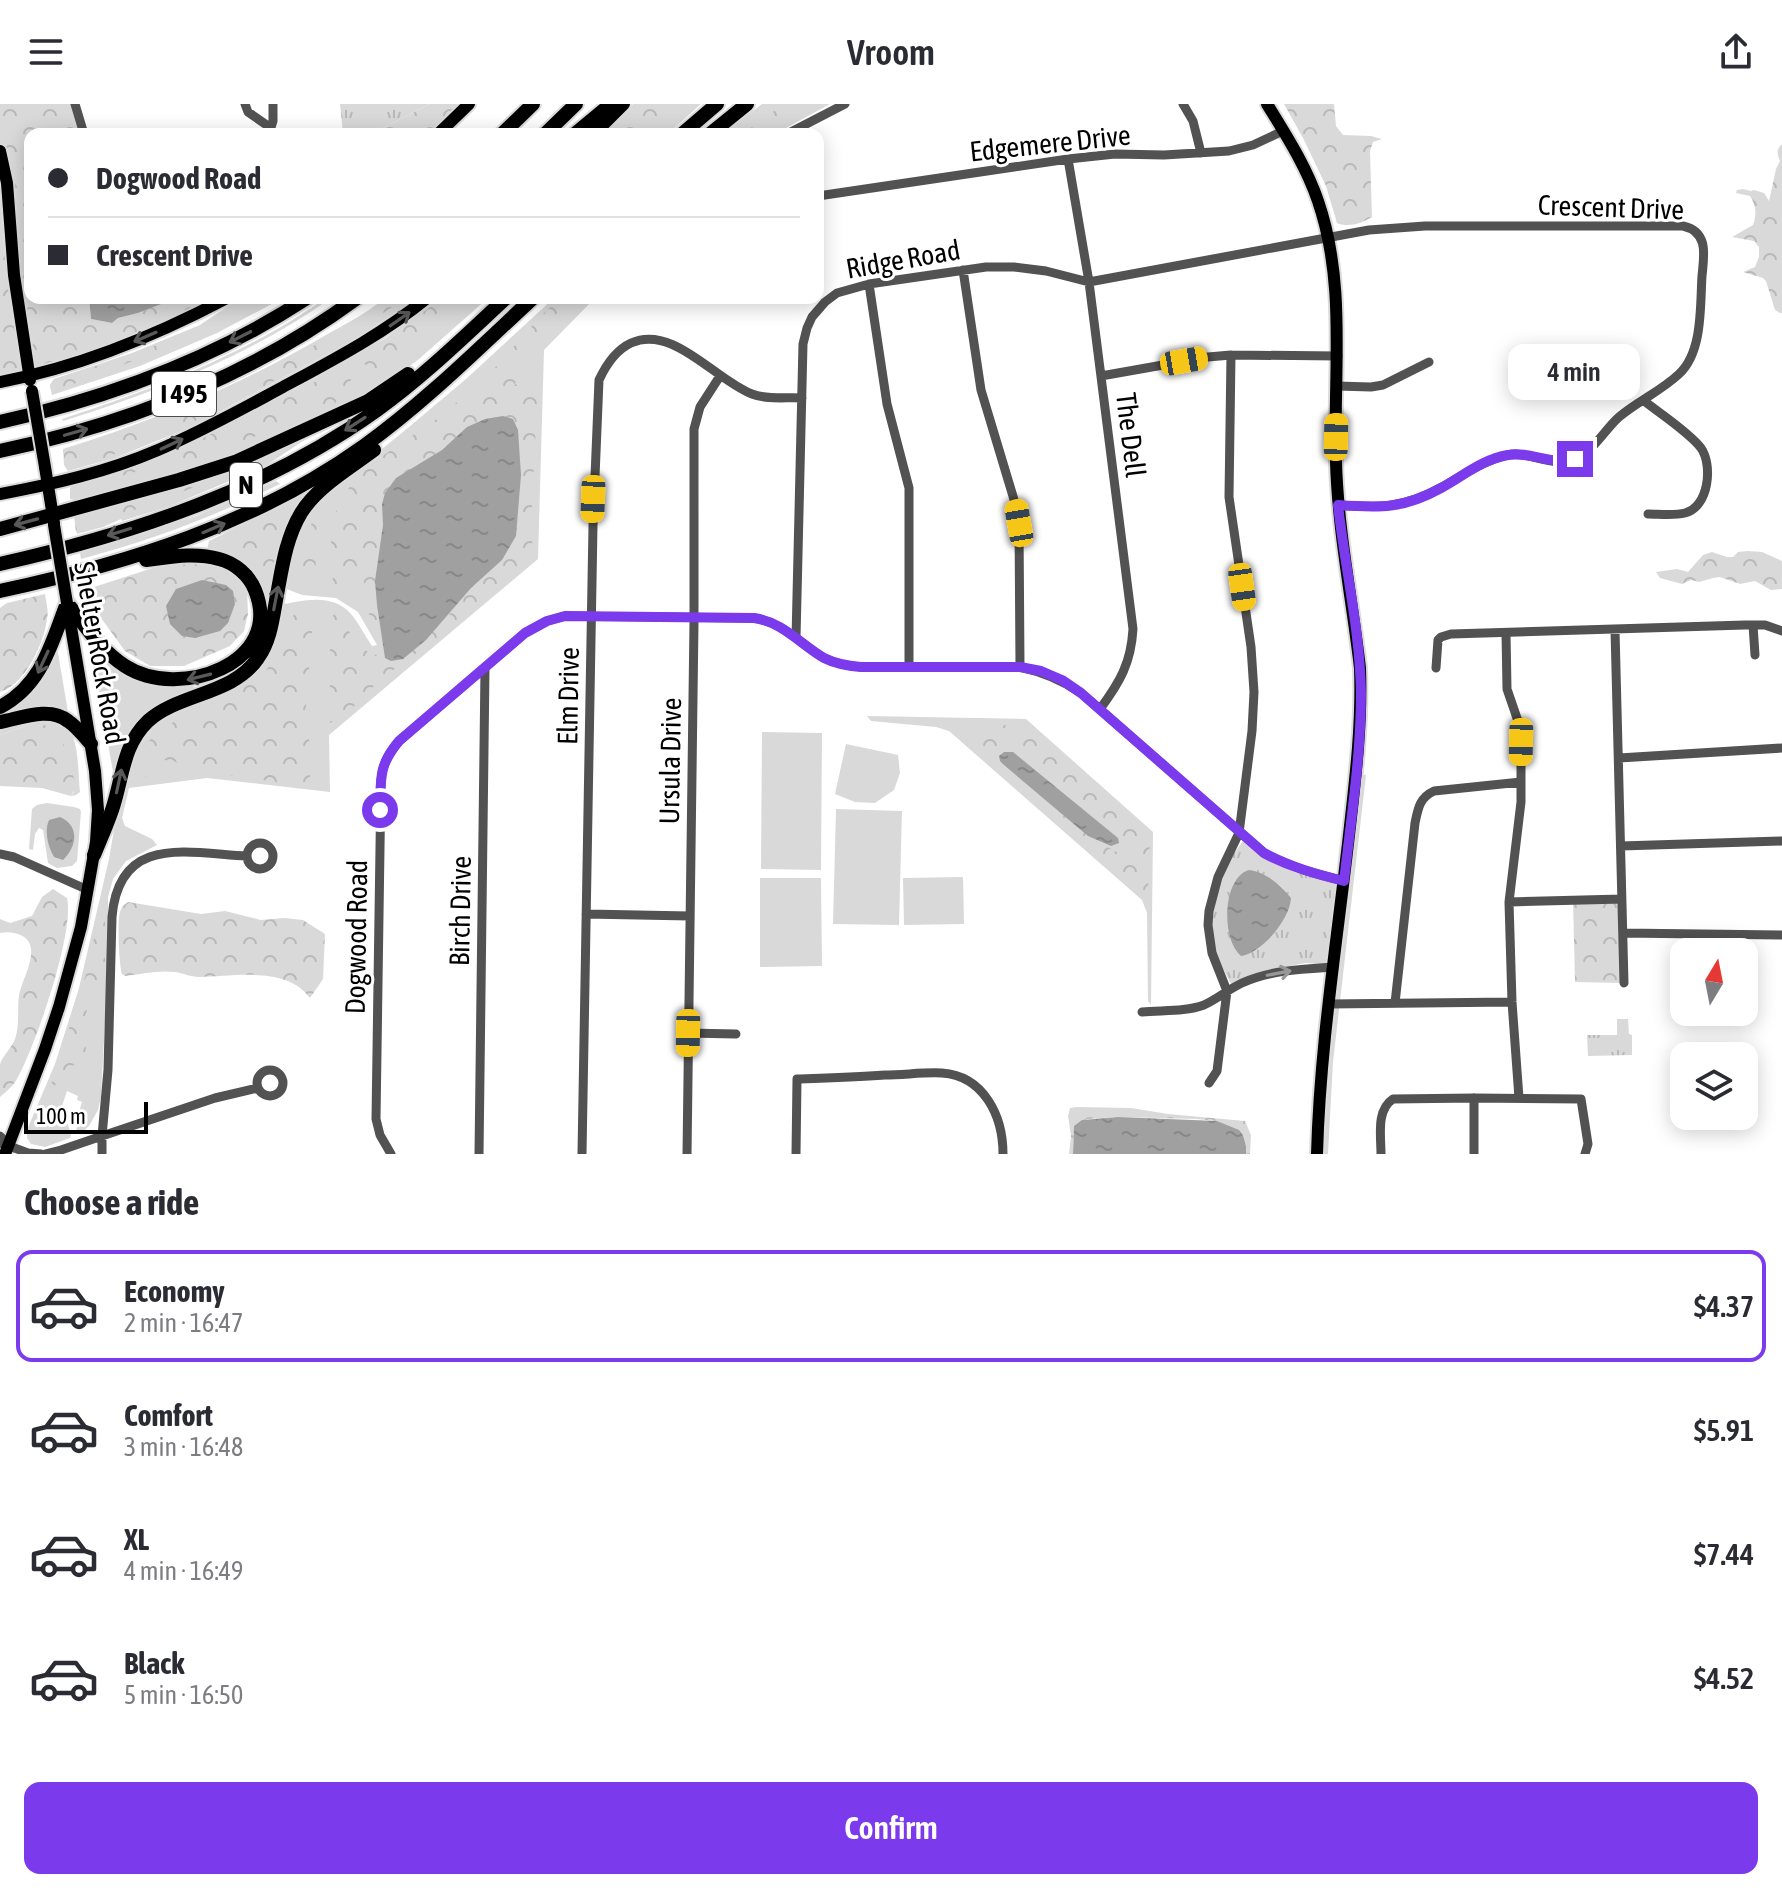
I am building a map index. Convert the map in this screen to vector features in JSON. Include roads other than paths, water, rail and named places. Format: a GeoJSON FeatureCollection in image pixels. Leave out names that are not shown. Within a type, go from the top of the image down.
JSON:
{"type":"FeatureCollection","features":[{"type":"Feature","properties":{"kind":"highway"},"geometry":{"type":"LineString","coordinates":[[508,128],[533,104]]}},
{"type":"Feature","properties":{"kind":"highway"},"geometry":{"type":"LineString","coordinates":[[551,128],[576,104]]}},
{"type":"Feature","properties":{"kind":"highway"},"geometry":{"type":"LineString","coordinates":[[582,128],[611,104]]}},
{"type":"Feature","properties":{"kind":"highway"},"geometry":{"type":"LineString","coordinates":[[689,128],[717,104]]}},
{"type":"Feature","properties":{"kind":"highway"},"geometry":{"type":"LineString","coordinates":[[717,128],[747,104]]}},
{"type":"Feature","properties":{"kind":"highway","name":"I 495"},"geometry":{"type":"LineString","coordinates":[[0,422],[82,401],[168,371],[251,332],[297,304]]}},
{"type":"Feature","properties":{"kind":"highway","name":"I 495"},"geometry":{"type":"LineString","coordinates":[[0,451],[109,422],[193,390],[276,350],[348,304]]}},
{"type":"Feature","properties":{"kind":"highway","name":"N"},"geometry":{"type":"LineString","coordinates":[[0,564],[145,523],[217,497],[273,472],[326,443],[378,409],[425,372],[500,304]]}},
{"type":"Feature","properties":{"kind":"highway","name":"N"},"geometry":{"type":"LineString","coordinates":[[0,591],[114,563],[203,533],[272,502],[338,463],[412,409],[526,304]]}},
{"type":"Feature","properties":{"kind":"highway"},"geometry":{"type":"LineString","coordinates":[[0,529],[53,520],[253,454],[368,401],[460,341]]}},
{"type":"Feature","properties":{"kind":"highway"},"geometry":{"type":"LineString","coordinates":[[94,855],[113,809],[124,760],[137,734],[160,712],[230,681],[253,664],[269,636],[287,547],[300,514],[321,490],[382,444],[412,409]]}},
{"type":"Feature","properties":{"kind":"highway"},"geometry":{"type":"LineString","coordinates":[[0,707],[16,697],[33,679],[67,603],[112,657],[133,671],[157,679],[190,679],[216,672],[241,655],[256,634],[260,610],[256,592],[246,576],[228,562],[193,556],[114,563]]}},
{"type":"Feature","properties":{"kind":"highway"},"geometry":{"type":"LineString","coordinates":[[0,600],[41,582]]}},
{"type":"Feature","properties":{"kind":"highway"},"geometry":{"type":"LineString","coordinates":[[0,722],[44,713],[55,714],[70,722],[91,744]]}},
{"type":"Feature","properties":{"kind":"main road"},"geometry":{"type":"LineString","coordinates":[[444,128],[469,104]]}},
{"type":"Feature","properties":{"kind":"main road"},"geometry":{"type":"LineString","coordinates":[[600,128],[624,104]]}},
{"type":"Feature","properties":{"kind":"main road"},"geometry":{"type":"LineString","coordinates":[[1267,104],[1311,182],[1328,238],[1338,356],[1338,505],[1361,695],[1357,763],[1329,1004],[1317,1154]]}},
{"type":"Feature","properties":{"kind":"main road","name":"Shelter Rock Road"},"geometry":{"type":"LineString","coordinates":[[0,151],[7,183],[14,275],[29,376],[98,799],[94,855],[81,927],[45,1049],[4,1145]]}},
{"type":"Feature","properties":{"kind":"main road"},"geometry":{"type":"LineString","coordinates":[[0,382],[116,349],[215,304]]}},
{"type":"Feature","properties":{"kind":"main road"},"geometry":{"type":"LineString","coordinates":[[0,494],[48,485],[130,461],[199,431],[360,345],[418,304]]}},
{"type":"Feature","properties":{"kind":"street"},"geometry":{"type":"LineString","coordinates":[[75,104],[82,128]]}},
{"type":"Feature","properties":{"kind":"street"},"geometry":{"type":"LineString","coordinates":[[245,104],[248,112],[267,128]]}},
{"type":"Feature","properties":{"kind":"street"},"geometry":{"type":"LineString","coordinates":[[271,128],[273,104]]}},
{"type":"Feature","properties":{"kind":"street"},"geometry":{"type":"LineString","coordinates":[[799,128],[845,104]]}},
{"type":"Feature","properties":{"kind":"street"},"geometry":{"type":"LineString","coordinates":[[1183,104],[1193,121],[1201,153]]}},
{"type":"Feature","properties":{"kind":"street","name":"Edgemere Drive"},"geometry":{"type":"LineString","coordinates":[[824,195],[1068,159],[1241,149],[1283,131]]}},
{"type":"Feature","properties":{"kind":"street","name":"The Dell"},"geometry":{"type":"LineString","coordinates":[[1068,159],[1089,282],[1133,629],[1127,665],[1100,709]]}},
{"type":"Feature","properties":{"kind":"street","name":"Crescent Drive"},"geometry":{"type":"LineString","coordinates":[[1328,238],[1369,230],[1425,226],[1670,225],[1690,228],[1700,237],[1704,253],[1695,346],[1689,362],[1682,371],[1619,417],[1590,448],[1575,459],[1561,462],[1505,455],[1484,463],[1423,497],[1397,506],[1338,505]]}},
{"type":"Feature","properties":{"kind":"street","name":"Ridge Road"},"geometry":{"type":"LineString","coordinates":[[824,303],[837,293],[869,284],[986,267],[1046,271],[1089,282],[1328,238]]}},
{"type":"Feature","properties":{"kind":"street"},"geometry":{"type":"LineString","coordinates":[[963,270],[981,390],[1019,523],[1020,667]]}},
{"type":"Feature","properties":{"kind":"street"},"geometry":{"type":"LineString","coordinates":[[869,284],[887,404],[909,488],[909,667]]}},
{"type":"Feature","properties":{"kind":"street","name":"Ridge Road"},"geometry":{"type":"LineString","coordinates":[[796,638],[803,344],[812,317],[823,304]]}},
{"type":"Feature","properties":{"kind":"street","name":"Elm Drive"},"geometry":{"type":"LineString","coordinates":[[582,1154],[591,615],[599,380],[616,353],[625,346],[650,338],[674,344],[720,376],[757,396],[802,398]]}},
{"type":"Feature","properties":{"kind":"street"},"geometry":{"type":"LineString","coordinates":[[1209,1083],[1217,1071],[1227,991],[1212,953],[1209,911],[1218,877],[1239,833],[1244,811],[1254,692],[1251,647],[1229,497],[1231,355]]}},
{"type":"Feature","properties":{"kind":"street"},"geometry":{"type":"LineString","coordinates":[[1101,376],[1231,355],[1338,356]]}},
{"type":"Feature","properties":{"kind":"street"},"geometry":{"type":"LineString","coordinates":[[1337,386],[1383,385],[1429,362]]}},
{"type":"Feature","properties":{"kind":"street","name":"Ursula Drive"},"geometry":{"type":"LineString","coordinates":[[687,1154],[694,429],[700,407],[720,376]]}},
{"type":"Feature","properties":{"kind":"street"},"geometry":{"type":"LineString","coordinates":[[1643,400],[1700,447],[1706,460],[1707,476],[1701,502],[1693,510],[1648,514]]}},
{"type":"Feature","properties":{"kind":"street","name":"Dogwood Road"},"geometry":{"type":"LineString","coordinates":[[391,1154],[380,1135],[376,1119],[383,764],[399,741],[525,633],[537,625],[565,616],[760,619],[780,626],[835,663],[861,667],[1020,667],[1041,671],[1062,680],[1100,709],[1264,853],[1284,864],[1344,881]]}},
{"type":"Feature","properties":{"kind":"street"},"geometry":{"type":"LineString","coordinates":[[1753,625],[1755,655]]}},
{"type":"Feature","properties":{"kind":"street"},"geometry":{"type":"LineString","coordinates":[[1436,668],[1436,644],[1441,637],[1451,634],[1753,625],[1782,631]]}},
{"type":"Feature","properties":{"kind":"street"},"geometry":{"type":"LineString","coordinates":[[1615,630],[1624,983]]}},
{"type":"Feature","properties":{"kind":"street"},"geometry":{"type":"LineString","coordinates":[[1506,633],[1507,689],[1519,724],[1521,742],[1521,802],[1509,902],[1519,1098]]}},
{"type":"Feature","properties":{"kind":"street","name":"Birch Drive"},"geometry":{"type":"LineString","coordinates":[[479,1154],[485,668]]}},
{"type":"Feature","properties":{"kind":"street"},"geometry":{"type":"LineString","coordinates":[[1619,758],[1782,748]]}},
{"type":"Feature","properties":{"kind":"street"},"geometry":{"type":"LineString","coordinates":[[1395,1003],[1419,804],[1425,795],[1434,791],[1521,782]]}},
{"type":"Feature","properties":{"kind":"street"},"geometry":{"type":"LineString","coordinates":[[1621,846],[1782,841]]}},
{"type":"Feature","properties":{"kind":"street"},"geometry":{"type":"LineString","coordinates":[[102,1154],[114,896],[119,882],[144,859],[161,853],[247,856]]}},
{"type":"Feature","properties":{"kind":"street"},"geometry":{"type":"LineString","coordinates":[[0,854],[14,857],[88,890]]}},
{"type":"Feature","properties":{"kind":"street"},"geometry":{"type":"LineString","coordinates":[[1509,902],[1622,899]]}},
{"type":"Feature","properties":{"kind":"street"},"geometry":{"type":"LineString","coordinates":[[586,914],[690,916]]}},
{"type":"Feature","properties":{"kind":"street"},"geometry":{"type":"LineString","coordinates":[[1623,933],[1782,935]]}},
{"type":"Feature","properties":{"kind":"street"},"geometry":{"type":"LineString","coordinates":[[1142,1012],[1205,1004],[1246,982],[1270,974],[1334,967]]}},
{"type":"Feature","properties":{"kind":"street"},"geometry":{"type":"LineString","coordinates":[[1329,1004],[1512,1002]]}},
{"type":"Feature","properties":{"kind":"street"},"geometry":{"type":"LineString","coordinates":[[688,1033],[736,1034]]}},
{"type":"Feature","properties":{"kind":"street"},"geometry":{"type":"LineString","coordinates":[[796,1154],[797,1079],[943,1073],[966,1080],[983,1092],[1000,1124],[1003,1154]]}},
{"type":"Feature","properties":{"kind":"street"},"geometry":{"type":"LineString","coordinates":[[4,1145],[43,1154],[215,1098],[258,1088]]}},
{"type":"Feature","properties":{"kind":"street"},"geometry":{"type":"LineString","coordinates":[[1474,1098],[1474,1154]]}},
{"type":"Feature","properties":{"kind":"street"},"geometry":{"type":"LineString","coordinates":[[1381,1154],[1381,1120],[1387,1103],[1393,1099],[1519,1098],[1581,1099],[1588,1144],[1585,1154]]}},
{"type":"Feature","properties":{"kind":"water"},"geometry":{"type":"Polygon","coordinates":[[[90,304],[161,304],[118,318],[112,323],[91,319],[90,304]]]}},
{"type":"Feature","properties":{"kind":"water"},"geometry":{"type":"Polygon","coordinates":[[[503,416],[513,419],[518,430],[521,475],[516,536],[502,560],[471,588],[426,640],[403,659],[391,661],[385,658],[375,581],[385,493],[396,478],[442,450],[467,427],[503,416]]]}},
{"type":"Feature","properties":{"kind":"water"},"geometry":{"type":"Polygon","coordinates":[[[202,580],[226,585],[233,591],[235,604],[228,623],[220,631],[195,638],[182,636],[170,624],[166,606],[176,589],[202,580]]]}},
{"type":"Feature","properties":{"kind":"water"},"geometry":{"type":"Polygon","coordinates":[[[1004,752],[1013,752],[1118,838],[1119,843],[1111,846],[1088,836],[1000,761],[999,756],[1004,752]]]}},
{"type":"Feature","properties":{"kind":"water"},"geometry":{"type":"Polygon","coordinates":[[[60,817],[71,826],[74,837],[71,849],[63,860],[54,857],[47,834],[49,820],[60,817]]]}},
{"type":"Feature","properties":{"kind":"water"},"geometry":{"type":"Polygon","coordinates":[[[1249,870],[1272,880],[1291,898],[1286,916],[1274,934],[1258,949],[1241,956],[1230,937],[1227,910],[1234,885],[1240,875],[1249,870]]]}},
{"type":"Feature","properties":{"kind":"water"},"geometry":{"type":"Polygon","coordinates":[[[1118,1117],[1217,1121],[1239,1130],[1243,1135],[1246,1154],[1073,1154],[1074,1126],[1082,1120],[1118,1117]]]}}]}
